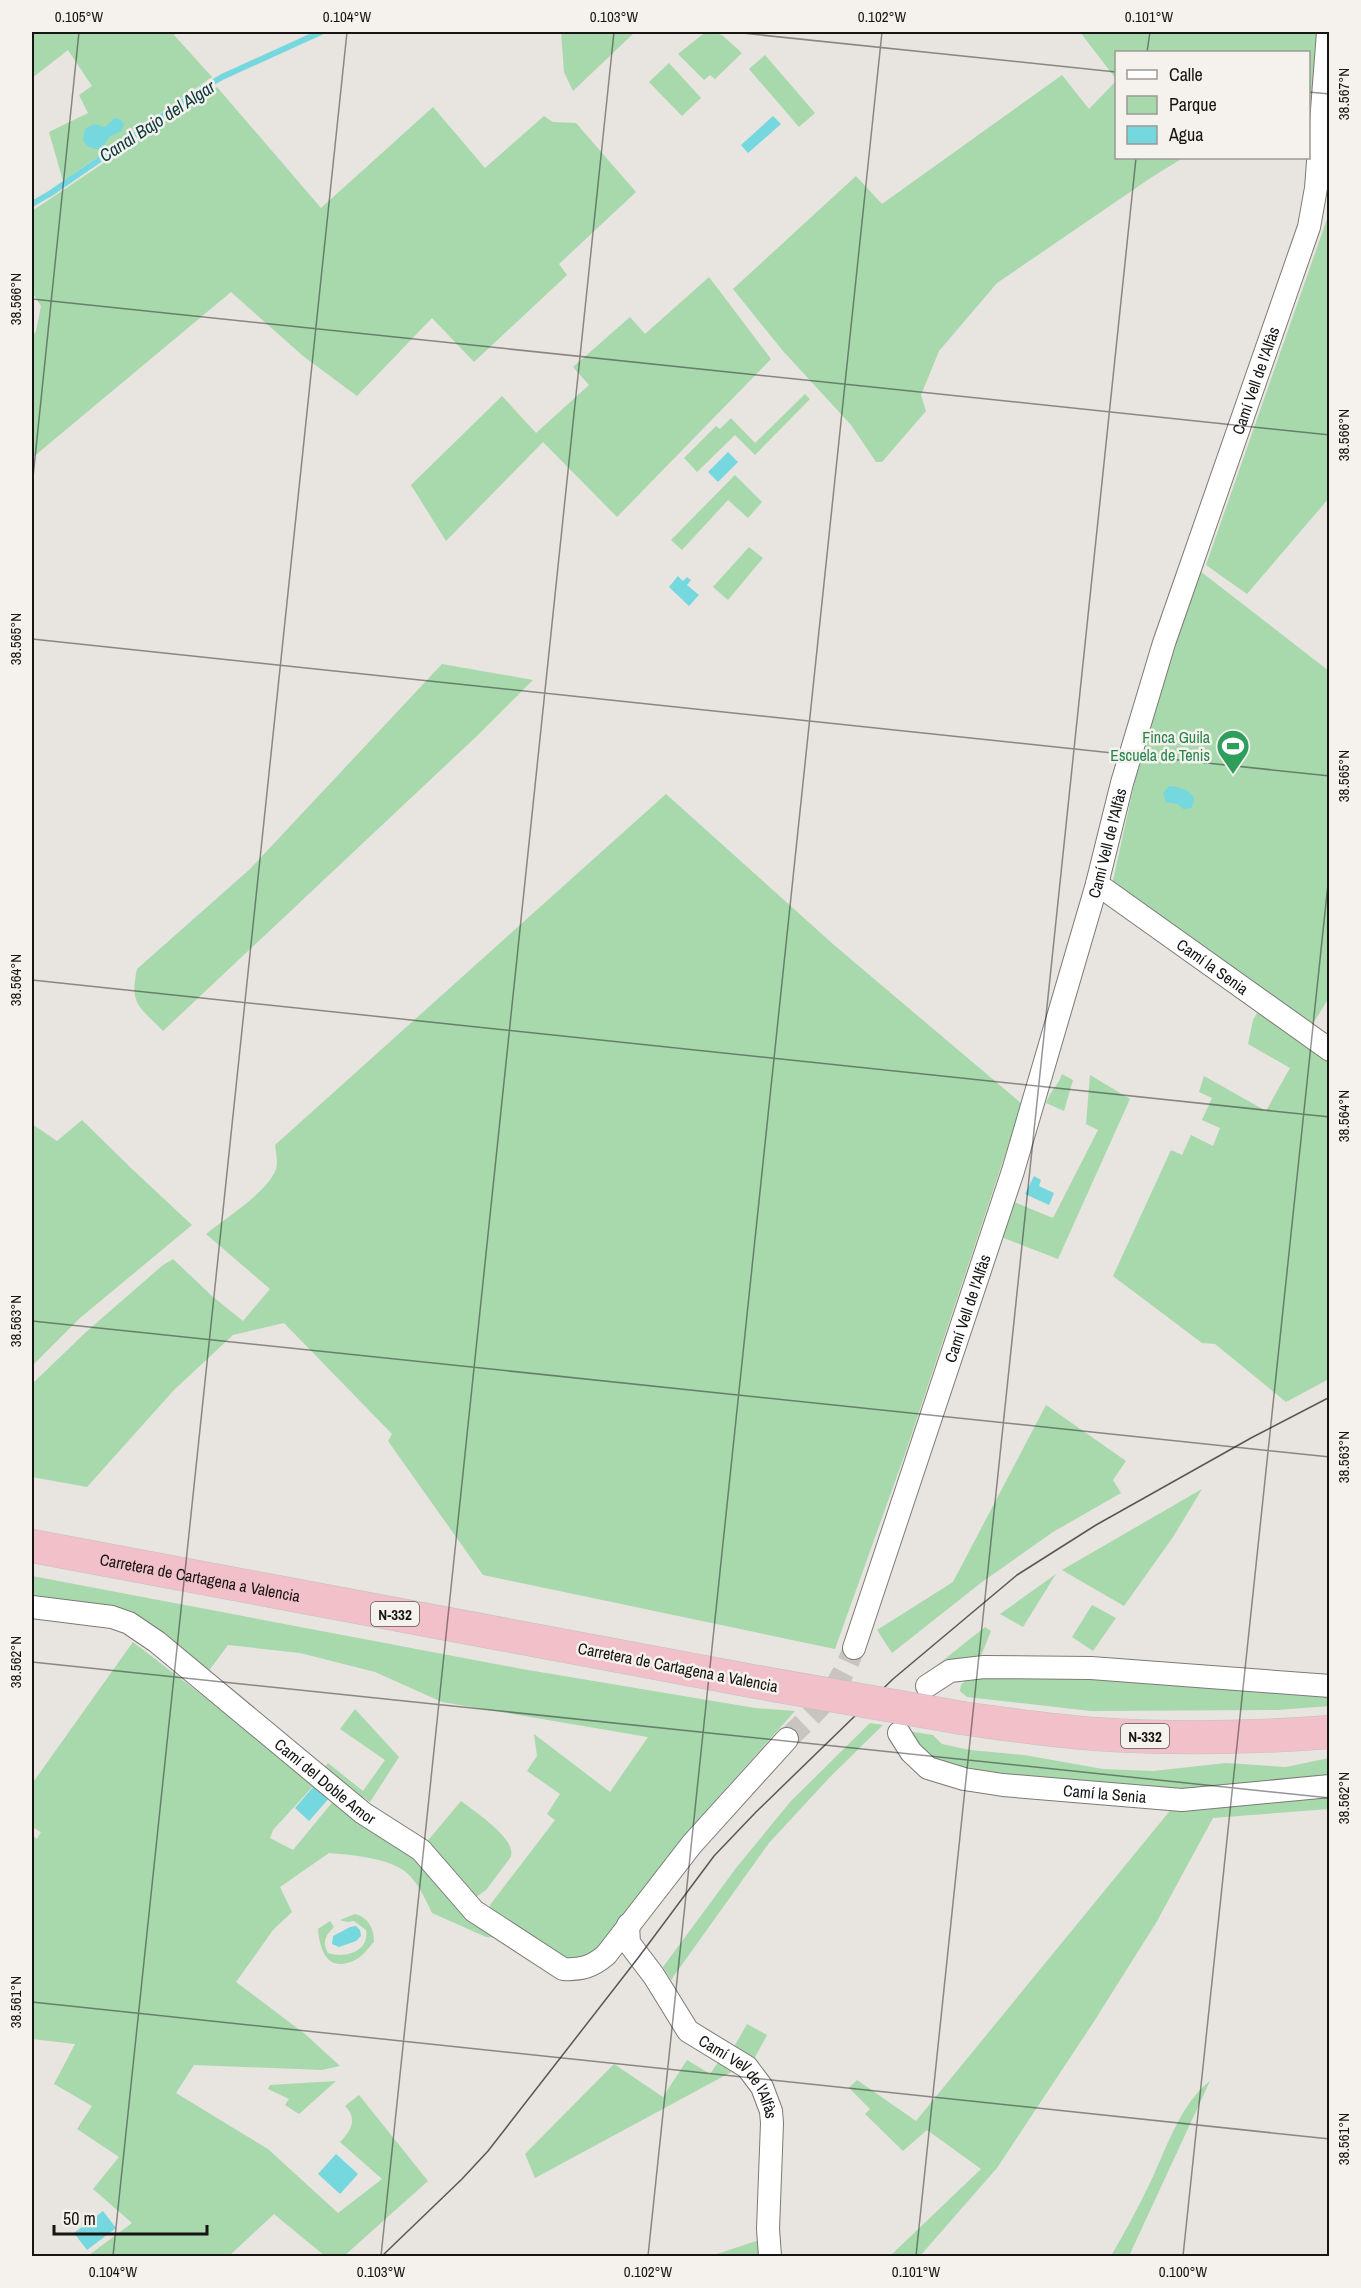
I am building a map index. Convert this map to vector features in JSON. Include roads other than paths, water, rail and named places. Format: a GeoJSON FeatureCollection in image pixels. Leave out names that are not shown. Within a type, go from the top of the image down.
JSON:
{"type":"FeatureCollection","features":[{"type":"Feature","properties":{"kind":"highway","name":"Carretera de Cartagena a Valencia"},"geometry":{"type":"LineString","coordinates":[[32,1546],[758,1682],[1031,1728],[1126,1735],[1248,1736],[1329,1732]]}},
{"type":"Feature","properties":{"kind":"street","name":"Camí Vell de l'Alfàs"},"geometry":{"type":"LineString","coordinates":[[854,1647],[1013,1171],[1097,884],[1122,783],[1164,644],[1309,227],[1316,188],[1328,32]]}},
{"type":"Feature","properties":{"kind":"street","name":"Camí la Senia"},"geometry":{"type":"LineString","coordinates":[[1097,884],[1329,1050]]}},
{"type":"Feature","properties":{"kind":"street","name":"Camí del Doble Amor"},"geometry":{"type":"LineString","coordinates":[[32,1607],[112,1617],[129,1623],[157,1642],[363,1813],[421,1850],[474,1911],[563,1969],[578,1970],[595,1964],[606,1955]]}},
{"type":"Feature","properties":{"kind":"street"},"geometry":{"type":"LineString","coordinates":[[927,1686],[950,1671],[984,1667],[1091,1668],[1329,1686]]}},
{"type":"Feature","properties":{"kind":"street","name":"Camí la Senia"},"geometry":{"type":"LineString","coordinates":[[899,1733],[911,1752],[928,1768],[964,1779],[1003,1785],[1182,1800],[1329,1786]]}},
{"type":"Feature","properties":{"kind":"street"},"geometry":{"type":"LineString","coordinates":[[606,1955],[692,1844],[787,1739]]}},
{"type":"Feature","properties":{"kind":"street","name":"Camí Vell de l'Alfàs"},"geometry":{"type":"LineString","coordinates":[[628,1925],[629,1943],[638,1958],[654,1976],[688,2031],[747,2067],[762,2087],[771,2111],[772,2123],[768,2229],[770,2256]]}},
{"type":"Feature","properties":{"kind":"street"},"geometry":{"type":"LineString","coordinates":[[606,1955],[622,1952],[638,1958]]}},
{"type":"Feature","properties":{"kind":"water"},"geometry":{"type":"Polygon","coordinates":[[[773,116],[781,124],[748,153],[741,145],[773,116]]]}},
{"type":"Feature","properties":{"kind":"water"},"geometry":{"type":"Polygon","coordinates":[[[115,118],[121,120],[124,125],[121,131],[109,137],[102,148],[91,148],[87,145],[83,140],[85,129],[94,124],[105,127],[115,118]]]}},
{"type":"Feature","properties":{"kind":"water"},"geometry":{"type":"Polygon","coordinates":[[[728,452],[738,462],[718,482],[708,472],[728,452]]]}},
{"type":"Feature","properties":{"kind":"water"},"geometry":{"type":"Polygon","coordinates":[[[678,576],[683,581],[687,577],[691,580],[687,585],[699,595],[689,606],[669,587],[678,576]]]}},
{"type":"Feature","properties":{"kind":"water"},"geometry":{"type":"Polygon","coordinates":[[[1169,786],[1184,789],[1192,795],[1194,803],[1191,808],[1183,809],[1178,804],[1166,802],[1163,793],[1169,786]]]}},
{"type":"Feature","properties":{"kind":"water"},"geometry":{"type":"Polygon","coordinates":[[[1034,1176],[1041,1180],[1039,1186],[1054,1193],[1049,1205],[1025,1194],[1034,1176]]]}},
{"type":"Feature","properties":{"kind":"water"},"geometry":{"type":"Polygon","coordinates":[[[315,1785],[330,1797],[309,1821],[295,1808],[315,1785]]]}},
{"type":"Feature","properties":{"kind":"water"},"geometry":{"type":"Polygon","coordinates":[[[356,1926],[361,1936],[356,1941],[339,1947],[332,1944],[333,1936],[356,1926]]]}},
{"type":"Feature","properties":{"kind":"water"},"geometry":{"type":"Polygon","coordinates":[[[336,2154],[358,2174],[340,2194],[318,2174],[336,2154]]]}},
{"type":"Feature","properties":{"kind":"water"},"geometry":{"type":"Polygon","coordinates":[[[103,2211],[116,2228],[87,2250],[74,2233],[103,2211]]]}},
{"type":"Feature","properties":{"kind":"waterway","name":"Canal Bajo del Algar"},"geometry":{"type":"LineString","coordinates":[[32,204],[203,88],[321,32]]}},
{"type":"Feature","properties":{"kind":"tunnel"},"geometry":{"type":"LineString","coordinates":[[787,1739],[827,1698],[841,1676],[854,1648]]}},
{"type":"Feature","properties":{"kind":"tram line"},"geometry":{"type":"LineString","coordinates":[[382,2256],[488,2151],[714,1856],[893,1679],[1017,1575],[1096,1525],[1251,1438],[1330,1397]]}},
{"type":"Feature","properties":{"kind":"place","name":"Finca Guila Escuela de Tenis"},"geometry":{"type":"Point","coordinates":[1233,775]}}]}
